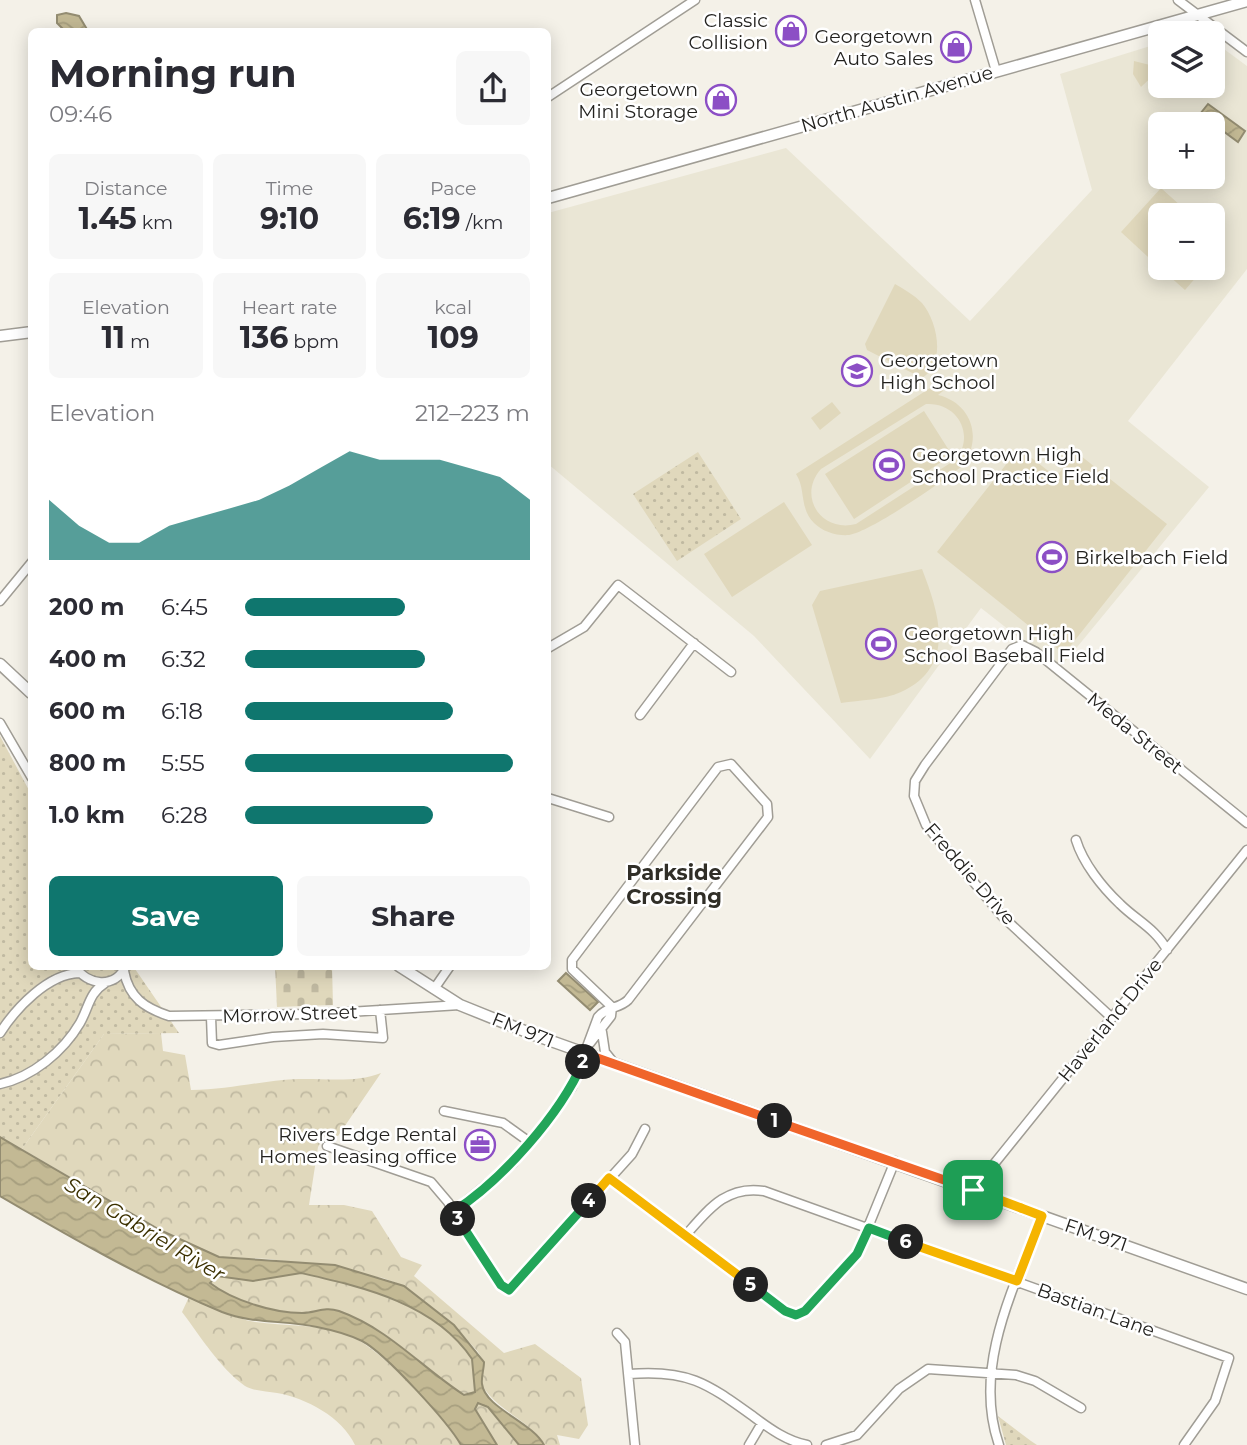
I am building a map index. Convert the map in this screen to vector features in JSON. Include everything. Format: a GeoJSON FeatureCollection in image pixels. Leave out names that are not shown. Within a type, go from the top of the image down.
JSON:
{"type":"FeatureCollection","features":[{"type":"Feature","properties":{"kind":"main road","name":"North Austin Avenue"},"geometry":{"type":"LineString","coordinates":[[551,197],[1247,1]]}},
{"type":"Feature","properties":{"kind":"main road"},"geometry":{"type":"LineString","coordinates":[[0,336],[28,332]]}},
{"type":"Feature","properties":{"kind":"main road"},"geometry":{"type":"LineString","coordinates":[[0,664],[28,690]]}},
{"type":"Feature","properties":{"kind":"main road"},"geometry":{"type":"LineString","coordinates":[[0,673],[28,691]]}},
{"type":"Feature","properties":{"kind":"main road","name":"FM 971"},"geometry":{"type":"LineString","coordinates":[[406,970],[460,1004],[615,1065],[895,1161],[1247,1289]]}},
{"type":"Feature","properties":{"kind":"street"},"geometry":{"type":"LineString","coordinates":[[551,95],[695,0]]}},
{"type":"Feature","properties":{"kind":"street"},"geometry":{"type":"LineString","coordinates":[[975,0],[996,71]]}},
{"type":"Feature","properties":{"kind":"street"},"geometry":{"type":"LineString","coordinates":[[1178,0],[1247,52]]}},
{"type":"Feature","properties":{"kind":"street"},"geometry":{"type":"LineString","coordinates":[[0,601],[28,567]]}},
{"type":"Feature","properties":{"kind":"street"},"geometry":{"type":"LineString","coordinates":[[551,646],[584,627],[618,585],[731,672]]}},
{"type":"Feature","properties":{"kind":"street"},"geometry":{"type":"LineString","coordinates":[[640,715],[694,643]]}},
{"type":"Feature","properties":{"kind":"street","name":"Meda Street"},"geometry":{"type":"LineString","coordinates":[[1022,645],[1036,652],[1247,823]]}},
{"type":"Feature","properties":{"kind":"street","name":"Freddie Drive"},"geometry":{"type":"LineString","coordinates":[[1022,645],[1012,649],[925,765],[914,788],[915,803],[926,825],[1002,916],[1112,1018]]}},
{"type":"Feature","properties":{"kind":"street"},"geometry":{"type":"LineString","coordinates":[[0,723],[28,771]]}},
{"type":"Feature","properties":{"kind":"street"},"geometry":{"type":"LineString","coordinates":[[453,1212],[513,1163],[572,1087],[590,1043],[593,1026],[605,1009],[612,1007],[628,1000],[768,817],[767,804],[730,764],[718,767],[570,963],[574,972],[590,983],[612,1007],[611,1016],[602,1032],[590,1043]]}},
{"type":"Feature","properties":{"kind":"street"},"geometry":{"type":"LineString","coordinates":[[551,799],[609,817]]}},
{"type":"Feature","properties":{"kind":"street"},"geometry":{"type":"LineString","coordinates":[[1076,840],[1080,853],[1119,903],[1156,934],[1167,950]]}},
{"type":"Feature","properties":{"kind":"street","name":"Haverland Drive"},"geometry":{"type":"LineString","coordinates":[[973,1190],[1247,850]]}},
{"type":"Feature","properties":{"kind":"street"},"geometry":{"type":"LineString","coordinates":[[1,1031],[33,996],[72,970]]}},
{"type":"Feature","properties":{"kind":"street"},"geometry":{"type":"LineString","coordinates":[[77,970],[87,979],[92,993]]}},
{"type":"Feature","properties":{"kind":"street"},"geometry":{"type":"LineString","coordinates":[[0,1084],[26,1076],[62,1046],[82,1020],[92,993],[124,970]]}},
{"type":"Feature","properties":{"kind":"street"},"geometry":{"type":"LineString","coordinates":[[125,970],[130,990]]}},
{"type":"Feature","properties":{"kind":"street"},"geometry":{"type":"LineString","coordinates":[[434,989],[447,970]]}},
{"type":"Feature","properties":{"kind":"street","name":"Morrow Street"},"geometry":{"type":"LineString","coordinates":[[87,979],[108,982],[130,990],[135,998],[151,1010],[169,1016],[211,1017],[460,1004]]}},
{"type":"Feature","properties":{"kind":"street"},"geometry":{"type":"LineString","coordinates":[[211,1017],[212,1043],[219,1045],[273,1037],[323,1034],[383,1038],[380,1010]]}},
{"type":"Feature","properties":{"kind":"street"},"geometry":{"type":"LineString","coordinates":[[602,1032],[606,1052],[615,1065]]}},
{"type":"Feature","properties":{"kind":"street"},"geometry":{"type":"LineString","coordinates":[[444,1111],[503,1123],[528,1141]]}},
{"type":"Feature","properties":{"kind":"street"},"geometry":{"type":"LineString","coordinates":[[327,1146],[417,1175],[439,1189],[501,1285],[509,1290],[632,1154],[645,1129]]}},
{"type":"Feature","properties":{"kind":"street"},"geometry":{"type":"LineString","coordinates":[[609,1178],[785,1311],[796,1315],[805,1311],[857,1254],[895,1161]]}},
{"type":"Feature","properties":{"kind":"street","name":"Bastian Lane"},"geometry":{"type":"LineString","coordinates":[[685,1236],[721,1198],[749,1189],[764,1191],[1229,1358],[1215,1401],[1205,1419],[1184,1445]]}},
{"type":"Feature","properties":{"kind":"street"},"geometry":{"type":"LineString","coordinates":[[999,1445],[990,1402],[1000,1328],[1042,1216]]}},
{"type":"Feature","properties":{"kind":"street"},"geometry":{"type":"LineString","coordinates":[[617,1333],[625,1342],[635,1445]]}},
{"type":"Feature","properties":{"kind":"street"},"geometry":{"type":"LineString","coordinates":[[826,1445],[857,1435],[899,1389],[929,1369],[992,1372],[1035,1381],[1081,1408]]}},
{"type":"Feature","properties":{"kind":"street"},"geometry":{"type":"LineString","coordinates":[[629,1374],[663,1372],[697,1380],[762,1423],[795,1442],[807,1445]]}},
{"type":"Feature","properties":{"kind":"street"},"geometry":{"type":"LineString","coordinates":[[749,1445],[762,1423]]}},
{"type":"Feature","properties":{"kind":"shaded area","name":"Georgetown High School"},"geometry":{"type":"Polygon","coordinates":[[[1148,47],[1148,98],[1225,98],[1225,50],[1247,66],[1247,269],[1128,421],[1209,487],[1059,669],[981,608],[870,759],[754,636],[551,467],[551,212],[786,148],[970,321],[1092,190],[1060,74],[1148,47]]]}},
{"type":"Feature","properties":{"kind":"green space"},"geometry":{"type":"Polygon","coordinates":[[[1134,61],[1148,64],[1148,80],[1141,87],[1133,74],[1134,61]]]}},
{"type":"Feature","properties":{"kind":"green space"},"geometry":{"type":"Polygon","coordinates":[[[1160,189],[1178,203],[1148,203],[1148,257],[1121,232],[1160,189]]]}},
{"type":"Feature","properties":{"kind":"green space"},"geometry":{"type":"Polygon","coordinates":[[[1174,280],[1194,280],[1185,290],[1174,280]]]}},
{"type":"Feature","properties":{"kind":"green space"},"geometry":{"type":"Polygon","coordinates":[[[895,284],[922,303],[935,331],[937,353],[930,372],[922,378],[867,350],[865,344],[895,284]]]}},
{"type":"Feature","properties":{"kind":"green space"},"geometry":{"type":"Polygon","coordinates":[[[938,383],[943,391],[938,395],[959,406],[971,424],[972,445],[961,467],[889,516],[860,532],[840,535],[830,533],[814,523],[806,511],[796,474],[938,383]],[[926,404],[821,469],[811,490],[812,501],[823,518],[843,525],[856,524],[955,460],[964,441],[963,431],[955,415],[937,405],[926,404]]]}},
{"type":"Feature","properties":{"kind":"green space"},"geometry":{"type":"Polygon","coordinates":[[[832,402],[841,413],[820,430],[811,418],[832,402]]]}},
{"type":"Feature","properties":{"kind":"green space","name":"Georgetown High School Practice Field"},"geometry":{"type":"Polygon","coordinates":[[[924,411],[952,455],[854,519],[825,474],[924,411]]]}},
{"type":"Feature","properties":{"kind":"green space"},"geometry":{"type":"Polygon","coordinates":[[[1019,448],[1056,477],[1076,452],[1167,524],[1064,654],[937,552],[1019,448]]]}},
{"type":"Feature","properties":{"kind":"green space"},"geometry":{"type":"Polygon","coordinates":[[[698,452],[741,519],[677,561],[633,494],[698,452]]]}},
{"type":"Feature","properties":{"kind":"green space"},"geometry":{"type":"Polygon","coordinates":[[[784,502],[812,545],[732,597],[704,554],[784,502]]]}},
{"type":"Feature","properties":{"kind":"green space","name":"Georgetown High School Baseball Field"},"geometry":{"type":"Polygon","coordinates":[[[922,569],[938,620],[937,653],[930,668],[919,681],[894,695],[841,703],[812,605],[820,591],[922,569]]]}},
{"type":"Feature","properties":{"kind":"green space"},"geometry":{"type":"Polygon","coordinates":[[[0,736],[28,788],[28,970],[136,970],[179,1033],[104,1034],[22,1149],[0,1137],[0,736]]]}},
{"type":"Feature","properties":{"kind":"green space"},"geometry":{"type":"Polygon","coordinates":[[[275,970],[332,970],[333,1005],[277,1007],[275,970]]]}},
{"type":"Feature","properties":{"kind":"green space"},"geometry":{"type":"Polygon","coordinates":[[[161,1033],[163,1051],[185,1055],[191,1090],[295,1079],[358,1079],[381,1073],[338,1136],[326,1134],[318,1147],[309,1205],[344,1205],[372,1211],[401,1257],[422,1265],[414,1276],[504,1353],[535,1344],[581,1378],[588,1425],[579,1439],[557,1435],[560,1445],[544,1445],[530,1428],[496,1402],[482,1385],[484,1362],[478,1352],[454,1325],[404,1286],[383,1278],[270,1259],[219,1257],[160,1229],[22,1149],[104,1034],[161,1033]]]}},
{"type":"Feature","properties":{"kind":"green space"},"geometry":{"type":"Polygon","coordinates":[[[301,1273],[348,1284],[396,1300],[438,1324],[457,1340],[472,1359],[475,1392],[465,1395],[374,1327],[357,1318],[334,1310],[302,1313],[266,1308],[241,1300],[209,1283],[217,1276],[253,1281],[301,1273]]]}},
{"type":"Feature","properties":{"kind":"green space"},"geometry":{"type":"Polygon","coordinates":[[[189,1297],[246,1320],[323,1328],[346,1334],[359,1341],[409,1382],[461,1445],[355,1445],[341,1426],[311,1404],[245,1386],[219,1361],[182,1312],[189,1297]]]}},
{"type":"Feature","properties":{"kind":"green space"},"geometry":{"type":"Polygon","coordinates":[[[478,1403],[488,1407],[519,1445],[497,1445],[475,1409],[478,1403]]]}},
{"type":"Feature","properties":{"kind":"green space"},"geometry":{"type":"Polygon","coordinates":[[[998,1416],[1031,1441],[1037,1445],[1006,1445],[998,1416]]]}},
{"type":"Feature","properties":{"kind":"water"},"geometry":{"type":"Polygon","coordinates":[[[66,13],[79,16],[86,28],[62,28],[57,23],[57,15],[66,13]]]}},
{"type":"Feature","properties":{"kind":"water"},"geometry":{"type":"Polygon","coordinates":[[[1208,104],[1219,112],[1202,112],[1208,104]]]}},
{"type":"Feature","properties":{"kind":"water"},"geometry":{"type":"Polygon","coordinates":[[[1225,116],[1245,131],[1238,142],[1225,132],[1225,116]]]}},
{"type":"Feature","properties":{"kind":"water"},"geometry":{"type":"Polygon","coordinates":[[[566,973],[598,1002],[590,1010],[558,981],[566,973]]]}},
{"type":"Feature","properties":{"kind":"water","name":"San Gabriel River"},"geometry":{"type":"Polygon","coordinates":[[[0,1137],[160,1230],[219,1257],[335,1265],[404,1286],[454,1325],[484,1362],[482,1384],[485,1393],[500,1408],[530,1429],[544,1445],[519,1445],[488,1407],[478,1403],[475,1409],[497,1445],[461,1445],[415,1389],[362,1341],[317,1327],[245,1318],[222,1312],[137,1272],[0,1196],[0,1137]],[[301,1273],[253,1281],[217,1276],[210,1283],[241,1300],[266,1308],[302,1313],[324,1309],[339,1311],[389,1338],[464,1395],[475,1392],[472,1359],[457,1340],[438,1324],[396,1300],[301,1273]]]}},
{"type":"Feature","properties":{"kind":"place","name":"Classic Collision"},"geometry":{"type":"Point","coordinates":[791,31]}},
{"type":"Feature","properties":{"kind":"place","name":"Georgetown Auto Sales"},"geometry":{"type":"Point","coordinates":[956,47]}},
{"type":"Feature","properties":{"kind":"place","name":"Georgetown Mini Storage"},"geometry":{"type":"Point","coordinates":[721,100]}},
{"type":"Feature","properties":{"kind":"place","name":"Georgetown High School"},"geometry":{"type":"Point","coordinates":[857,371]}},
{"type":"Feature","properties":{"kind":"place","name":"Georgetown High School Practice Field"},"geometry":{"type":"Point","coordinates":[889,465]}},
{"type":"Feature","properties":{"kind":"place","name":"Birkelbach Field"},"geometry":{"type":"Point","coordinates":[1052,557]}},
{"type":"Feature","properties":{"kind":"place","name":"Georgetown High School Baseball Field"},"geometry":{"type":"Point","coordinates":[881,644]}},
{"type":"Feature","properties":{"kind":"place","name":"Rivers Edge Rental Homes leasing office"},"geometry":{"type":"Point","coordinates":[480,1145]}},
{"type":"Feature","properties":{"kind":"district","name":"Parkside Crossing"},"geometry":{"type":"Point","coordinates":[674,884]}},
{"type":"Feature","properties":{"kind":"route"},"geometry":{"type":"LineString","coordinates":[[586,1054],[973,1190],[1042,1216],[1017,1281],[869,1228],[857,1254],[805,1311],[796,1315],[785,1311],[609,1178],[509,1290],[501,1285],[453,1212],[473,1199],[518,1158],[528,1141],[572,1087],[586,1054]]}}]}
